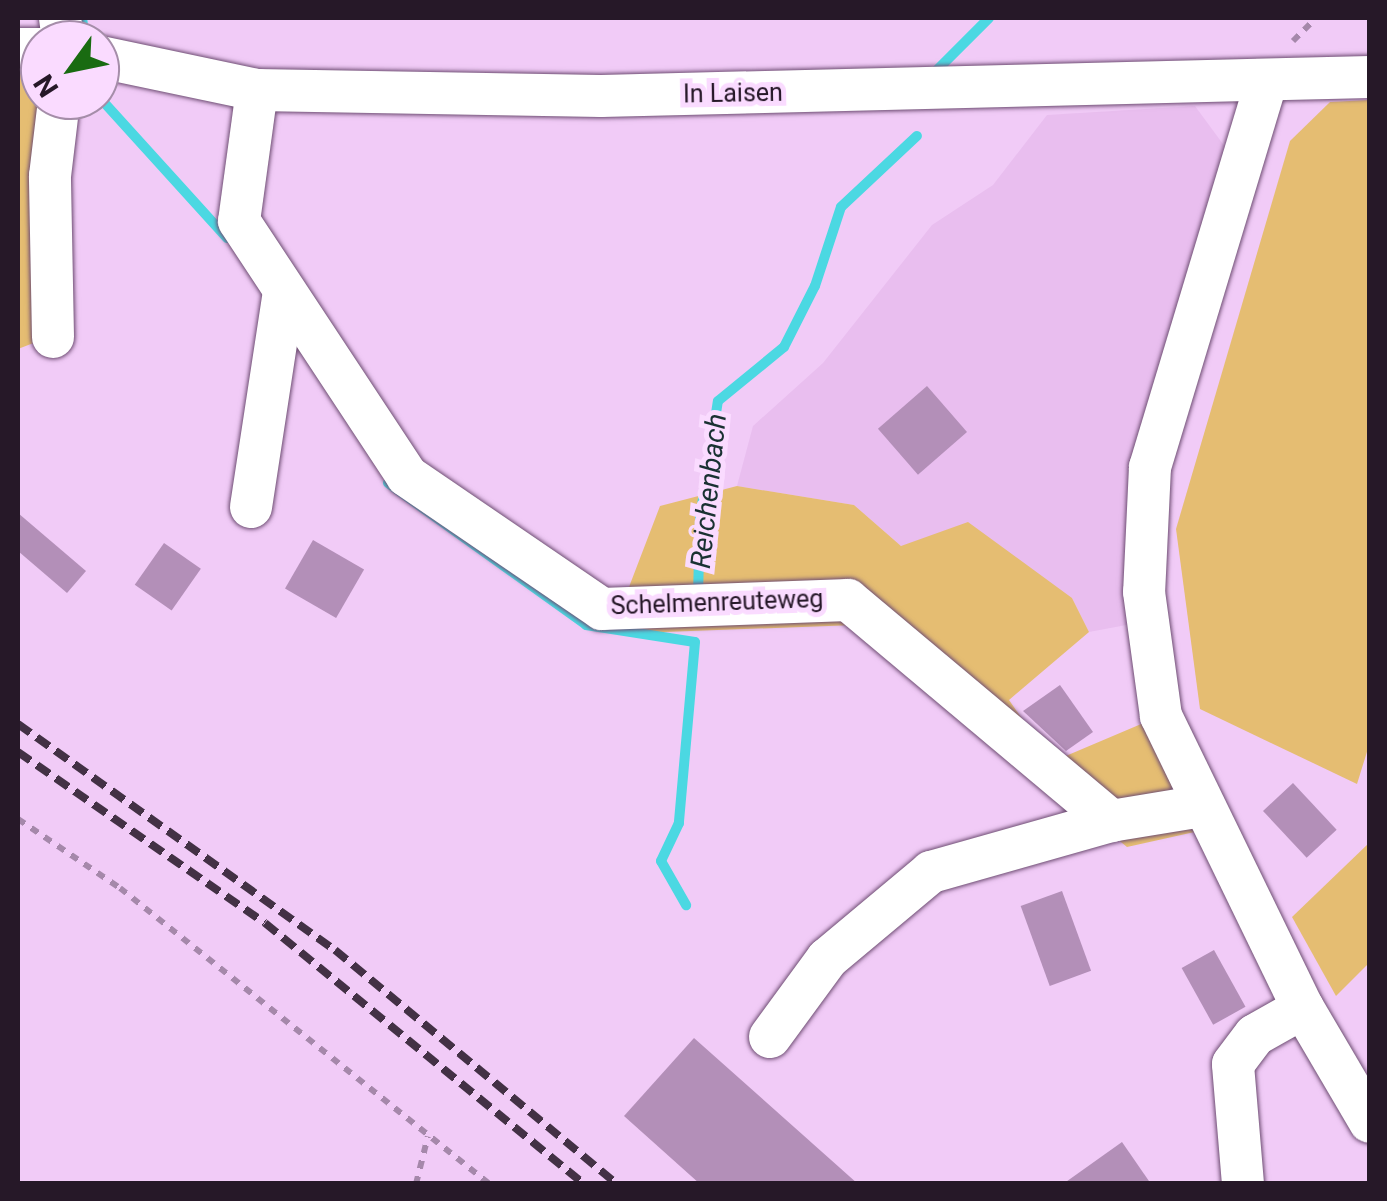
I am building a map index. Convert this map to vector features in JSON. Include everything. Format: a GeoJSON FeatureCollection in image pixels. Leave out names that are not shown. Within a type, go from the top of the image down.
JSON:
{"type":"FeatureCollection","features":[{"type":"Feature","properties":{"kind":"street","name":"In Laisen"},"geometry":{"type":"LineString","coordinates":[[120,62],[257,90],[601,96],[1266,84],[1370,77]]}},
{"type":"Feature","properties":{"kind":"street"},"geometry":{"type":"LineString","coordinates":[[1266,84],[1150,466],[1144,592],[1160,716],[1303,1008],[1370,1122]]}},
{"type":"Feature","properties":{"kind":"street","name":"Schelmenreuteweg"},"geometry":{"type":"LineString","coordinates":[[257,90],[239,221],[284,297],[407,476],[602,609],[848,600],[1111,821]]}},
{"type":"Feature","properties":{"kind":"street"},"geometry":{"type":"LineString","coordinates":[[53,337],[50,176],[56,120]]}},
{"type":"Feature","properties":{"kind":"street"},"geometry":{"type":"LineString","coordinates":[[251,506],[284,297]]}},
{"type":"Feature","properties":{"kind":"street"},"geometry":{"type":"LineString","coordinates":[[770,1037],[827,959],[931,872],[1111,821],[1203,806]]}},
{"type":"Feature","properties":{"kind":"street"},"geometry":{"type":"LineString","coordinates":[[1242,1184],[1233,1064],[1255,1035],[1303,1008]]}},
{"type":"Feature","properties":{"kind":"path"},"geometry":{"type":"LineString","coordinates":[[18,819],[120,888],[490,1184]]}},
{"type":"Feature","properties":{"kind":"path"},"geometry":{"type":"LineString","coordinates":[[416,1184],[428,1136]]}},
{"type":"Feature","properties":{"kind":"shaded area"},"geometry":{"type":"Polygon","coordinates":[[[18,72],[20,120],[42,120],[49,337],[18,349],[18,72]]]}},
{"type":"Feature","properties":{"kind":"shaded area"},"geometry":{"type":"Polygon","coordinates":[[[1369,100],[1370,742],[1357,784],[1200,709],[1176,529],[1290,141],[1330,102],[1369,100]]]}},
{"type":"Feature","properties":{"kind":"shaded area"},"geometry":{"type":"Polygon","coordinates":[[[1195,106],[1234,159],[1137,623],[1089,632],[1072,598],[901,546],[854,505],[737,486],[753,426],[823,363],[932,225],[993,185],[1047,115],[1195,106]]]}},
{"type":"Feature","properties":{"kind":"shaded area"},"geometry":{"type":"Polygon","coordinates":[[[737,486],[854,505],[901,546],[968,522],[1072,598],[1089,632],[1009,700],[1039,743],[1061,758],[1160,716],[1199,831],[1127,847],[855,625],[611,634],[660,506],[737,486]]]}},
{"type":"Feature","properties":{"kind":"shaded area"},"geometry":{"type":"Polygon","coordinates":[[[1369,843],[1369,963],[1336,996],[1292,917],[1369,843]]]}},
{"type":"Feature","properties":{"kind":"building"},"geometry":{"type":"Polygon","coordinates":[[[927,386],[967,432],[918,475],[878,429],[927,386]]]}},
{"type":"Feature","properties":{"kind":"building"},"geometry":{"type":"Polygon","coordinates":[[[18,513],[86,571],[67,593],[18,551],[18,513]]]}},
{"type":"Feature","properties":{"kind":"building"},"geometry":{"type":"Polygon","coordinates":[[[313,540],[364,570],[336,618],[285,588],[313,540]]]}},
{"type":"Feature","properties":{"kind":"building"},"geometry":{"type":"Polygon","coordinates":[[[164,543],[201,569],[172,611],[135,585],[164,543]]]}},
{"type":"Feature","properties":{"kind":"building"},"geometry":{"type":"Polygon","coordinates":[[[1060,685],[1093,732],[1066,751],[1023,711],[1060,685]]]}},
{"type":"Feature","properties":{"kind":"building"},"geometry":{"type":"Polygon","coordinates":[[[1293,783],[1337,830],[1307,858],[1263,811],[1293,783]]]}},
{"type":"Feature","properties":{"kind":"building"},"geometry":{"type":"Polygon","coordinates":[[[1062,891],[1091,971],[1050,986],[1021,906],[1062,891]]]}},
{"type":"Feature","properties":{"kind":"building"},"geometry":{"type":"Polygon","coordinates":[[[1214,950],[1246,1007],[1213,1025],[1182,968],[1214,950]]]}},
{"type":"Feature","properties":{"kind":"building"},"geometry":{"type":"Polygon","coordinates":[[[694,1038],[858,1184],[700,1184],[624,1116],[694,1038]]]}},
{"type":"Feature","properties":{"kind":"building"},"geometry":{"type":"Polygon","coordinates":[[[1122,1142],[1151,1184],[1063,1184],[1122,1142]]]}},
{"type":"Feature","properties":{"kind":"waterway","name":"Reichenbach"},"geometry":{"type":"LineString","coordinates":[[933,74],[989,18]]}},
{"type":"Feature","properties":{"kind":"waterway"},"geometry":{"type":"LineString","coordinates":[[120,120],[227,238]]}},
{"type":"Feature","properties":{"kind":"waterway","name":"Reichenbach"},"geometry":{"type":"LineString","coordinates":[[698,595],[700,518],[718,401],[784,347],[815,286],[841,207],[917,136]]}},
{"type":"Feature","properties":{"kind":"waterway"},"geometry":{"type":"LineString","coordinates":[[388,483],[586,625],[695,642],[679,823],[661,861],[686,905]]}},
{"type":"Feature","properties":{"kind":"railway"},"geometry":{"type":"LineString","coordinates":[[18,724],[335,950],[617,1184]]}},
{"type":"Feature","properties":{"kind":"railway"},"geometry":{"type":"LineString","coordinates":[[18,752],[265,923],[584,1184]]}}]}
